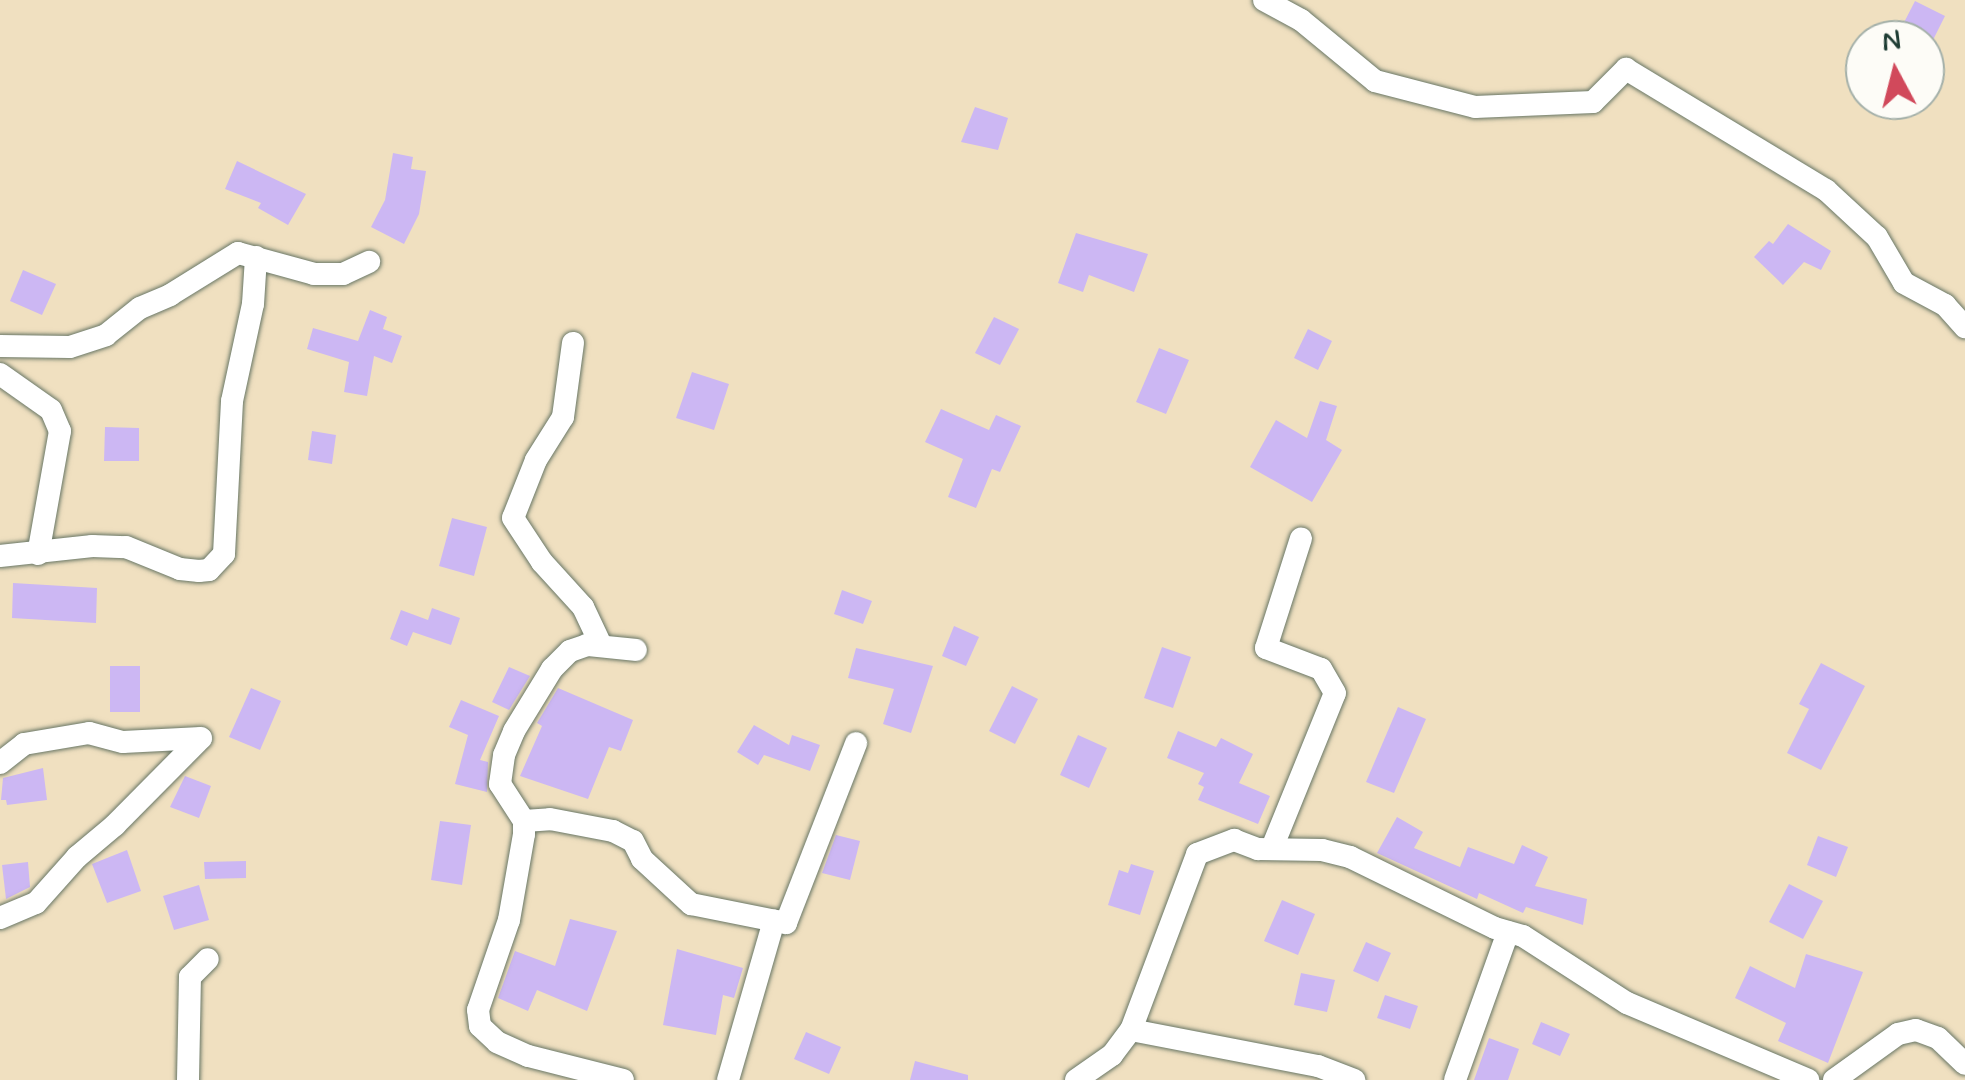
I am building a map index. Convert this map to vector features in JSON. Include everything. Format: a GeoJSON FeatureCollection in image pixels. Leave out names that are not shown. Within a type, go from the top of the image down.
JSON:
{"type":"FeatureCollection","features":[{"type":"Feature","properties":{"kind":"street"},"geometry":{"type":"LineString","coordinates":[[1264,0],[1301,20],[1375,80],[1476,107],[1592,102],[1626,69],[1826,190],[1877,237],[1904,283],[1945,305],[1965,327]]}},
{"type":"Feature","properties":{"kind":"street"},"geometry":{"type":"LineString","coordinates":[[0,346],[70,347],[106,335],[140,308],[170,295],[238,252],[314,274],[343,274],[369,262]]}},
{"type":"Feature","properties":{"kind":"street"},"geometry":{"type":"LineString","coordinates":[[0,556],[92,546],[126,548],[180,569],[199,571],[209,570],[224,554],[232,402],[255,289],[256,256]]}},
{"type":"Feature","properties":{"kind":"street"},"geometry":{"type":"LineString","coordinates":[[574,342],[562,417],[536,460],[513,518],[542,562],[582,608],[601,645]]}},
{"type":"Feature","properties":{"kind":"street"},"geometry":{"type":"LineString","coordinates":[[0,374],[51,410],[60,432],[38,554]]}},
{"type":"Feature","properties":{"kind":"street"},"geometry":{"type":"LineString","coordinates":[[1272,848],[1334,693],[1321,669],[1266,648],[1301,538]]}},
{"type":"Feature","properties":{"kind":"street"},"geometry":{"type":"LineString","coordinates":[[623,1080],[528,1056],[497,1042],[480,1026],[478,1010],[509,920],[524,821],[500,784],[504,755],[514,731],[570,650],[601,645],[636,650]]}},
{"type":"Feature","properties":{"kind":"street"},"geometry":{"type":"LineString","coordinates":[[0,763],[24,744],[89,734],[123,742],[201,738],[115,825],[77,856],[36,903],[0,918]]}},
{"type":"Feature","properties":{"kind":"street"},"geometry":{"type":"LineString","coordinates":[[524,821],[550,818],[614,831],[633,841],[642,859],[691,904],[786,923],[856,743]]}},
{"type":"Feature","properties":{"kind":"street"},"geometry":{"type":"LineString","coordinates":[[1076,1080],[1112,1055],[1131,1030],[1197,854],[1234,840],[1350,857],[1522,936],[1627,1003],[1808,1080]]}},
{"type":"Feature","properties":{"kind":"street"},"geometry":{"type":"LineString","coordinates":[[728,1080],[774,920]]}},
{"type":"Feature","properties":{"kind":"street"},"geometry":{"type":"LineString","coordinates":[[1455,1080],[1508,932]]}},
{"type":"Feature","properties":{"kind":"street"},"geometry":{"type":"LineString","coordinates":[[188,1080],[190,977],[208,959]]}},
{"type":"Feature","properties":{"kind":"street"},"geometry":{"type":"LineString","coordinates":[[1131,1030],[1318,1066],[1354,1080]]}},
{"type":"Feature","properties":{"kind":"street"},"geometry":{"type":"LineString","coordinates":[[1834,1080],[1898,1034],[1916,1030],[1938,1038],[1965,1064]]}},
{"type":"Feature","properties":{"kind":"building"},"geometry":{"type":"Polygon","coordinates":[[[1915,1],[1945,16],[1943,20],[1905,20],[1915,1]]]}},
{"type":"Feature","properties":{"kind":"building"},"geometry":{"type":"Polygon","coordinates":[[[975,107],[1008,118],[998,150],[961,142],[975,107]]]}},
{"type":"Feature","properties":{"kind":"building"},"geometry":{"type":"Polygon","coordinates":[[[393,153],[413,157],[411,169],[426,171],[419,214],[404,244],[371,227],[385,200],[393,153]]]}},
{"type":"Feature","properties":{"kind":"building"},"geometry":{"type":"Polygon","coordinates":[[[237,161],[306,194],[288,225],[258,208],[261,203],[225,189],[237,161]]]}},
{"type":"Feature","properties":{"kind":"building"},"geometry":{"type":"Polygon","coordinates":[[[1788,224],[1831,251],[1821,270],[1804,262],[1783,285],[1754,257],[1769,241],[1773,244],[1788,224]]]}},
{"type":"Feature","properties":{"kind":"building"},"geometry":{"type":"Polygon","coordinates":[[[1076,233],[1148,254],[1134,292],[1089,275],[1083,292],[1058,283],[1076,233]]]}},
{"type":"Feature","properties":{"kind":"building"},"geometry":{"type":"Polygon","coordinates":[[[23,270],[56,284],[42,315],[10,301],[23,270]]]}},
{"type":"Feature","properties":{"kind":"building"},"geometry":{"type":"Polygon","coordinates":[[[370,310],[387,317],[383,329],[402,336],[392,363],[374,356],[367,396],[344,392],[349,362],[307,349],[313,328],[358,341],[370,310]]]}},
{"type":"Feature","properties":{"kind":"building"},"geometry":{"type":"Polygon","coordinates":[[[994,317],[1019,329],[1000,365],[975,353],[994,317]]]}},
{"type":"Feature","properties":{"kind":"building"},"geometry":{"type":"Polygon","coordinates":[[[1308,329],[1332,341],[1318,370],[1294,358],[1308,329]]]}},
{"type":"Feature","properties":{"kind":"building"},"geometry":{"type":"Polygon","coordinates":[[[1159,348],[1189,360],[1166,414],[1136,402],[1159,348]]]}},
{"type":"Feature","properties":{"kind":"building"},"geometry":{"type":"Polygon","coordinates":[[[692,372],[729,384],[714,430],[676,418],[692,372]]]}},
{"type":"Feature","properties":{"kind":"building"},"geometry":{"type":"Polygon","coordinates":[[[1320,401],[1337,406],[1326,440],[1342,450],[1312,502],[1250,467],[1276,420],[1307,438],[1320,401]]]}},
{"type":"Feature","properties":{"kind":"building"},"geometry":{"type":"Polygon","coordinates":[[[941,409],[989,430],[996,415],[1021,426],[1000,472],[992,469],[976,508],[948,497],[963,459],[925,442],[941,409]]]}},
{"type":"Feature","properties":{"kind":"building"},"geometry":{"type":"Polygon","coordinates":[[[105,427],[139,428],[139,461],[104,461],[105,427]]]}},
{"type":"Feature","properties":{"kind":"building"},"geometry":{"type":"Polygon","coordinates":[[[312,431],[336,435],[332,464],[308,460],[312,431]]]}},
{"type":"Feature","properties":{"kind":"building"},"geometry":{"type":"Polygon","coordinates":[[[452,518],[487,527],[474,576],[439,566],[452,518]]]}},
{"type":"Feature","properties":{"kind":"building"},"geometry":{"type":"Polygon","coordinates":[[[13,583],[97,588],[96,623],[12,618],[13,583]]]}},
{"type":"Feature","properties":{"kind":"building"},"geometry":{"type":"Polygon","coordinates":[[[842,590],[872,601],[863,624],[834,614],[842,590]]]}},
{"type":"Feature","properties":{"kind":"building"},"geometry":{"type":"Polygon","coordinates":[[[432,608],[460,618],[451,645],[413,632],[407,646],[390,639],[401,610],[428,620],[432,608]]]}},
{"type":"Feature","properties":{"kind":"building"},"geometry":{"type":"Polygon","coordinates":[[[954,626],[979,637],[966,666],[942,656],[954,626]]]}},
{"type":"Feature","properties":{"kind":"building"},"geometry":{"type":"Polygon","coordinates":[[[1162,647],[1191,657],[1173,708],[1144,698],[1162,647]]]}},
{"type":"Feature","properties":{"kind":"building"},"geometry":{"type":"Polygon","coordinates":[[[856,648],[933,666],[911,733],[883,724],[894,689],[848,678],[856,648]]]}},
{"type":"Feature","properties":{"kind":"building"},"geometry":{"type":"Polygon","coordinates":[[[1821,663],[1865,686],[1821,770],[1787,753],[1809,709],[1799,704],[1821,663]]]}},
{"type":"Feature","properties":{"kind":"building"},"geometry":{"type":"Polygon","coordinates":[[[110,666],[140,666],[140,712],[110,712],[110,666]]]}},
{"type":"Feature","properties":{"kind":"building"},"geometry":{"type":"Polygon","coordinates":[[[509,667],[530,676],[509,710],[492,702],[509,667]]]}},
{"type":"Feature","properties":{"kind":"building"},"geometry":{"type":"Polygon","coordinates":[[[1012,686],[1038,699],[1015,744],[989,731],[1012,686]]]}},
{"type":"Feature","properties":{"kind":"building"},"geometry":{"type":"Polygon","coordinates":[[[251,688],[281,701],[260,750],[229,737],[251,688]]]}},
{"type":"Feature","properties":{"kind":"building"},"geometry":{"type":"Polygon","coordinates":[[[558,688],[633,720],[621,751],[609,747],[588,799],[520,776],[542,726],[537,723],[558,688]]]}},
{"type":"Feature","properties":{"kind":"building"},"geometry":{"type":"Polygon","coordinates":[[[461,700],[499,716],[480,760],[488,762],[487,792],[455,784],[468,735],[449,727],[461,700]]]}},
{"type":"Feature","properties":{"kind":"building"},"geometry":{"type":"Polygon","coordinates":[[[1398,707],[1426,719],[1394,793],[1366,782],[1398,707]]]}},
{"type":"Feature","properties":{"kind":"building"},"geometry":{"type":"Polygon","coordinates":[[[754,725],[789,745],[792,735],[820,745],[810,771],[764,755],[758,765],[737,752],[754,725]]]}},
{"type":"Feature","properties":{"kind":"building"},"geometry":{"type":"Polygon","coordinates":[[[1178,731],[1216,747],[1221,738],[1253,754],[1239,783],[1270,796],[1258,824],[1198,800],[1204,787],[1198,784],[1204,773],[1167,758],[1178,731]]]}},
{"type":"Feature","properties":{"kind":"building"},"geometry":{"type":"Polygon","coordinates":[[[1078,735],[1107,748],[1089,788],[1060,775],[1078,735]]]}},
{"type":"Feature","properties":{"kind":"building"},"geometry":{"type":"Polygon","coordinates":[[[43,768],[47,800],[7,805],[6,800],[1,800],[3,778],[43,768]]]}},
{"type":"Feature","properties":{"kind":"building"},"geometry":{"type":"Polygon","coordinates":[[[185,776],[211,786],[199,818],[170,807],[185,776]]]}},
{"type":"Feature","properties":{"kind":"building"},"geometry":{"type":"Polygon","coordinates":[[[1397,817],[1423,832],[1414,848],[1460,867],[1468,847],[1514,864],[1522,845],[1548,857],[1535,886],[1587,899],[1583,925],[1526,907],[1523,913],[1479,893],[1477,899],[1377,853],[1397,817]]]}},
{"type":"Feature","properties":{"kind":"building"},"geometry":{"type":"Polygon","coordinates":[[[440,821],[471,825],[462,885],[431,880],[440,821]]]}},
{"type":"Feature","properties":{"kind":"building"},"geometry":{"type":"Polygon","coordinates":[[[836,835],[860,841],[850,880],[822,873],[836,835]]]}},
{"type":"Feature","properties":{"kind":"building"},"geometry":{"type":"Polygon","coordinates":[[[1818,836],[1848,847],[1836,877],[1807,865],[1818,836]]]}},
{"type":"Feature","properties":{"kind":"building"},"geometry":{"type":"Polygon","coordinates":[[[127,850],[141,891],[107,903],[92,864],[127,850]]]}},
{"type":"Feature","properties":{"kind":"building"},"geometry":{"type":"Polygon","coordinates":[[[246,861],[246,878],[205,879],[204,862],[246,861]]]}},
{"type":"Feature","properties":{"kind":"building"},"geometry":{"type":"Polygon","coordinates":[[[28,862],[30,887],[6,899],[2,865],[28,862]]]}},
{"type":"Feature","properties":{"kind":"building"},"geometry":{"type":"Polygon","coordinates":[[[1131,864],[1154,871],[1140,915],[1108,905],[1119,870],[1128,873],[1131,864]]]}},
{"type":"Feature","properties":{"kind":"building"},"geometry":{"type":"Polygon","coordinates":[[[1789,884],[1823,901],[1803,939],[1769,922],[1789,884]]]}},
{"type":"Feature","properties":{"kind":"building"},"geometry":{"type":"Polygon","coordinates":[[[199,885],[209,920],[174,930],[163,896],[199,885]]]}},
{"type":"Feature","properties":{"kind":"building"},"geometry":{"type":"Polygon","coordinates":[[[1282,900],[1315,914],[1298,955],[1264,941],[1282,900]]]}},
{"type":"Feature","properties":{"kind":"building"},"geometry":{"type":"Polygon","coordinates":[[[570,919],[617,931],[587,1011],[537,990],[528,1011],[498,998],[515,951],[555,966],[570,919]]]}},
{"type":"Feature","properties":{"kind":"building"},"geometry":{"type":"Polygon","coordinates":[[[1366,942],[1391,953],[1378,982],[1353,971],[1366,942]]]}},
{"type":"Feature","properties":{"kind":"building"},"geometry":{"type":"Polygon","coordinates":[[[677,949],[743,968],[734,998],[723,995],[716,1035],[663,1025],[677,949]]]}},
{"type":"Feature","properties":{"kind":"building"},"geometry":{"type":"Polygon","coordinates":[[[1806,954],[1863,972],[1828,1063],[1778,1041],[1786,1023],[1735,998],[1750,966],[1795,988],[1806,954]]]}},
{"type":"Feature","properties":{"kind":"building"},"geometry":{"type":"Polygon","coordinates":[[[1301,973],[1335,980],[1327,1012],[1294,1005],[1301,973]]]}},
{"type":"Feature","properties":{"kind":"building"},"geometry":{"type":"Polygon","coordinates":[[[1385,995],[1418,1006],[1410,1029],[1377,1018],[1385,995]]]}},
{"type":"Feature","properties":{"kind":"building"},"geometry":{"type":"Polygon","coordinates":[[[1541,1022],[1570,1034],[1560,1056],[1532,1044],[1541,1022]]]}},
{"type":"Feature","properties":{"kind":"building"},"geometry":{"type":"Polygon","coordinates":[[[806,1032],[841,1047],[829,1074],[794,1059],[806,1032]]]}},
{"type":"Feature","properties":{"kind":"building"},"geometry":{"type":"Polygon","coordinates":[[[1489,1038],[1519,1049],[1508,1080],[1474,1080],[1489,1038]]]}},
{"type":"Feature","properties":{"kind":"building"},"geometry":{"type":"Polygon","coordinates":[[[915,1061],[968,1075],[968,1080],[910,1080],[915,1061]]]}}]}
